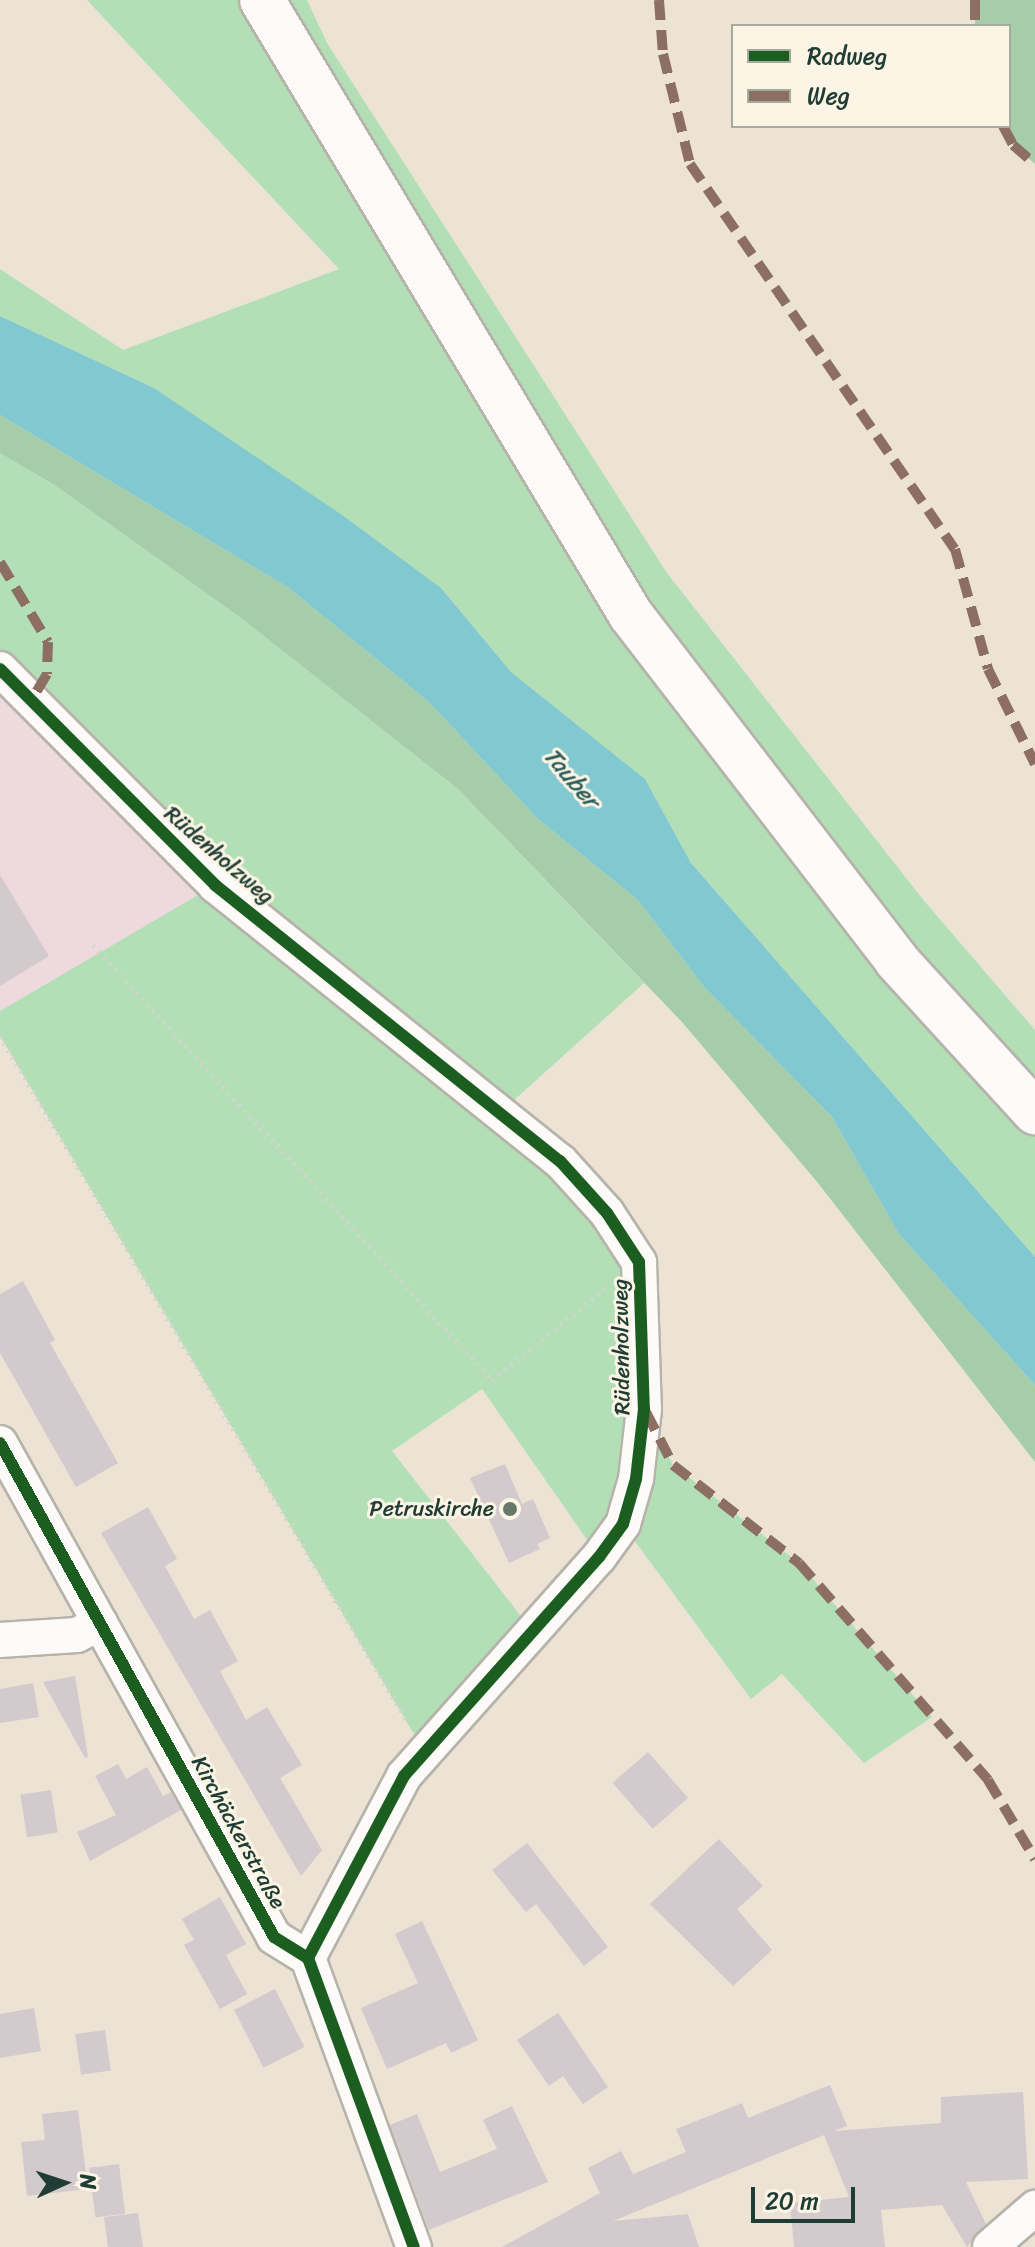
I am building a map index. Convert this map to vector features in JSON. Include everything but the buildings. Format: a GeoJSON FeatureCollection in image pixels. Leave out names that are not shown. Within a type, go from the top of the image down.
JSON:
{"type":"FeatureCollection","features":[{"type":"Feature","properties":{"kind":"main road"},"geometry":{"type":"LineString","coordinates":[[262,0],[631,615],[897,961],[1035,1112]]}},
{"type":"Feature","properties":{"kind":"street","name":"Rüdenholzweg"},"geometry":{"type":"LineString","coordinates":[[0,669],[215,885],[560,1161],[607,1213],[639,1262],[644,1409],[636,1479],[623,1524],[599,1557],[404,1776],[308,1958]]}},
{"type":"Feature","properties":{"kind":"street","name":"Kirchäckerstraße"},"geometry":{"type":"LineString","coordinates":[[0,1443],[274,1937],[308,1958]]}},
{"type":"Feature","properties":{"kind":"street"},"geometry":{"type":"LineString","coordinates":[[0,1640],[77,1635],[100,1623]]}},
{"type":"Feature","properties":{"kind":"street"},"geometry":{"type":"LineString","coordinates":[[308,1958],[414,2247]]}},
{"type":"Feature","properties":{"kind":"street"},"geometry":{"type":"LineString","coordinates":[[990,2247],[1035,2208]]}},
{"type":"Feature","properties":{"kind":"path"},"geometry":{"type":"LineString","coordinates":[[93,945],[492,1380],[639,1262]]}},
{"type":"Feature","properties":{"kind":"path"},"geometry":{"type":"LineString","coordinates":[[0,1036],[424,1751]]}},
{"type":"Feature","properties":{"kind":"shaded area"},"geometry":{"type":"Polygon","coordinates":[[[0,669],[215,885],[0,1011],[0,669]]]}},
{"type":"Feature","properties":{"kind":"green space"},"geometry":{"type":"Polygon","coordinates":[[[87,0],[307,0],[327,43],[667,573],[925,902],[1035,1030],[1035,1257],[691,863],[645,779],[511,672],[441,588],[154,388],[0,316],[0,269],[123,350],[339,269],[87,0]]]}},
{"type":"Feature","properties":{"kind":"green space"},"geometry":{"type":"Polygon","coordinates":[[[975,0],[1035,0],[1035,164],[1013,145],[1004,128],[1011,128],[1011,24],[975,24],[975,0]]]}},
{"type":"Feature","properties":{"kind":"green space"},"geometry":{"type":"Polygon","coordinates":[[[0,415],[289,588],[429,702],[538,819],[638,900],[704,987],[832,1117],[899,1234],[1035,1385],[1035,1462],[818,1183],[682,1022],[458,789],[241,618],[56,486],[0,453],[0,415]]]}},
{"type":"Feature","properties":{"kind":"green space"},"geometry":{"type":"Polygon","coordinates":[[[0,453],[56,486],[241,618],[458,789],[644,983],[503,1110],[639,1262],[644,1408],[673,1465],[799,1563],[932,1717],[864,1763],[782,1674],[751,1699],[623,1525],[599,1557],[482,1389],[392,1451],[531,1629],[424,1751],[0,1036],[0,1011],[215,885],[0,669],[0,453]]]}},
{"type":"Feature","properties":{"kind":"water","name":"Tauber"},"geometry":{"type":"Polygon","coordinates":[[[0,316],[154,388],[342,515],[441,588],[511,672],[645,779],[691,863],[1035,1257],[1035,1385],[899,1234],[832,1117],[704,987],[638,900],[538,819],[429,702],[289,588],[0,415],[0,316]]]}},
{"type":"Feature","properties":{"kind":"marked path"},"geometry":{"type":"LineString","coordinates":[[659,0],[663,54],[690,164],[955,549],[988,669],[1035,764]]}},
{"type":"Feature","properties":{"kind":"marked path"},"geometry":{"type":"LineString","coordinates":[[975,0],[975,24]]}},
{"type":"Feature","properties":{"kind":"marked path"},"geometry":{"type":"LineString","coordinates":[[1004,128],[1013,145],[1035,164]]}},
{"type":"Feature","properties":{"kind":"marked path"},"geometry":{"type":"LineString","coordinates":[[0,562],[48,642],[47,674],[31,701]]}},
{"type":"Feature","properties":{"kind":"marked path"},"geometry":{"type":"LineString","coordinates":[[646,1412],[673,1465],[799,1563],[988,1780],[1035,1859]]}},
{"type":"Feature","properties":{"kind":"cycle path"},"geometry":{"type":"LineString","coordinates":[[0,669],[215,885],[560,1161],[607,1213],[639,1262],[644,1409],[636,1479],[623,1524],[599,1557],[404,1776],[308,1958]]}},
{"type":"Feature","properties":{"kind":"cycle path"},"geometry":{"type":"LineString","coordinates":[[0,1443],[274,1937],[308,1958],[414,2247]]}},
{"type":"Feature","properties":{"kind":"place","name":"Petruskirche"},"geometry":{"type":"Point","coordinates":[510,1509]}}]}
